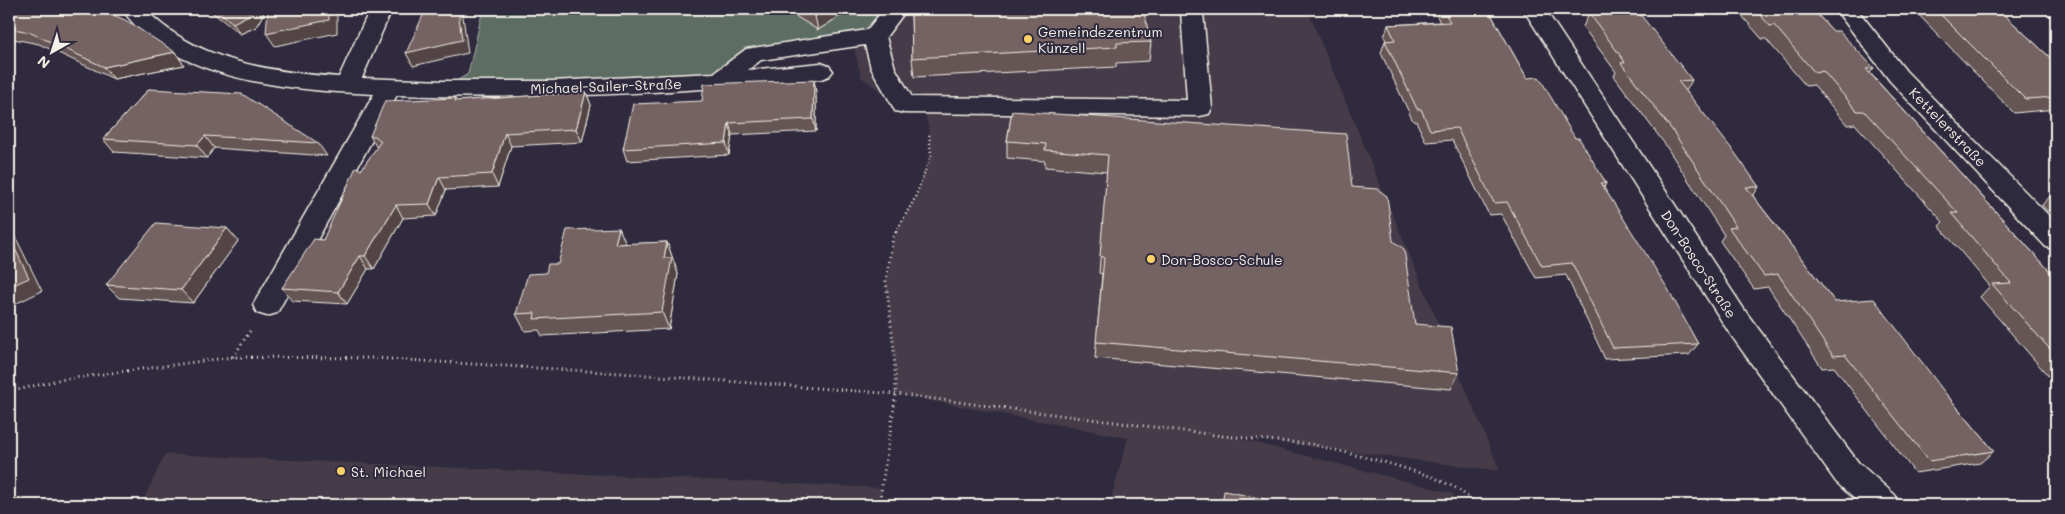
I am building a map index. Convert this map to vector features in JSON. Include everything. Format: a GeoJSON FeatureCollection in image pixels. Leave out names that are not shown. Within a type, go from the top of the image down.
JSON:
{"type":"FeatureCollection","features":[{"type":"Feature","properties":{"kind":"street","name":"Michael-Sailer-Straße"},"geometry":{"type":"LineString","coordinates":[[133,9],[160,35],[214,62],[274,77],[347,86],[439,90],[557,89],[719,81],[821,71]]}},
{"type":"Feature","properties":{"kind":"street"},"geometry":{"type":"LineString","coordinates":[[347,86],[381,9]]}},
{"type":"Feature","properties":{"kind":"street"},"geometry":{"type":"LineString","coordinates":[[719,81],[754,54],[874,36],[896,9]]}},
{"type":"Feature","properties":{"kind":"street"},"geometry":{"type":"LineString","coordinates":[[874,36],[883,68],[904,105],[1200,108],[1192,11],[1195,9]]}},
{"type":"Feature","properties":{"kind":"street","name":"Don-Bosco-Straße"},"geometry":{"type":"LineString","coordinates":[[1534,9],[1738,323],[1847,472],[1883,505]]}},
{"type":"Feature","properties":{"kind":"street","name":"Kettelerstraße"},"geometry":{"type":"LineString","coordinates":[[1846,9],[1898,76],[2056,240]]}},
{"type":"Feature","properties":{"kind":"street"},"geometry":{"type":"LineString","coordinates":[[266,305],[390,88]]}},
{"type":"Feature","properties":{"kind":"path"},"geometry":{"type":"LineString","coordinates":[[879,505],[896,394],[894,351],[886,281],[893,237],[915,198],[931,155],[928,105]]}},
{"type":"Feature","properties":{"kind":"path"},"geometry":{"type":"LineString","coordinates":[[9,392],[58,380],[233,357],[373,358],[620,373],[896,394],[1223,436],[1311,444],[1384,462],[1433,477],[1456,488],[1479,505]]}},
{"type":"Feature","properties":{"kind":"shaded area","name":"Don-Bosco-Schule"},"geometry":{"type":"Polygon","coordinates":[[[882,9],[1307,9],[1500,471],[1229,436],[1452,493],[1459,505],[1109,505],[1128,438],[896,394],[894,351],[886,281],[893,237],[915,198],[931,155],[928,125],[919,94],[887,96],[861,77],[851,35],[882,9]]]}},
{"type":"Feature","properties":{"kind":"shaded area","name":"St. Michael"},"geometry":{"type":"Polygon","coordinates":[[[165,454],[883,488],[879,505],[141,505],[165,454]]]}},
{"type":"Feature","properties":{"kind":"green space"},"geometry":{"type":"Polygon","coordinates":[[[483,9],[896,9],[874,36],[754,54],[720,82],[440,91],[468,74],[483,9]]]}},
{"type":"Feature","properties":{"kind":"building"},"geometry":{"type":"Polygon","coordinates":[[[9,9],[100,9],[125,20],[175,52],[104,67],[29,32],[9,28],[9,9]]]}},
{"type":"Feature","properties":{"kind":"building"},"geometry":{"type":"Polygon","coordinates":[[[215,9],[252,9],[249,15],[233,23],[215,9]]]}},
{"type":"Feature","properties":{"kind":"building"},"geometry":{"type":"Polygon","coordinates":[[[268,9],[329,9],[329,20],[266,33],[268,9]]]}},
{"type":"Feature","properties":{"kind":"building"},"geometry":{"type":"Polygon","coordinates":[[[426,9],[458,9],[462,40],[406,53],[426,9]]]}},
{"type":"Feature","properties":{"kind":"building"},"geometry":{"type":"Polygon","coordinates":[[[803,9],[828,9],[815,16],[803,9]]]}},
{"type":"Feature","properties":{"kind":"building","name":"Gemeindezentrum Künzell"},"geometry":{"type":"Polygon","coordinates":[[[911,9],[1143,9],[1151,42],[1117,43],[1117,47],[912,58],[911,9]]]}},
{"type":"Feature","properties":{"kind":"building"},"geometry":{"type":"Polygon","coordinates":[[[1443,9],[1488,9],[1527,78],[1539,77],[1575,138],[1579,138],[1606,183],[1601,183],[1668,289],[1698,344],[1613,348],[1572,263],[1542,266],[1507,202],[1494,203],[1457,128],[1430,130],[1421,109],[1417,109],[1385,41],[1395,40],[1388,25],[1450,22],[1443,9]]]}},
{"type":"Feature","properties":{"kind":"building"},"geometry":{"type":"Polygon","coordinates":[[[1636,9],[1692,80],[1678,81],[1735,153],[1759,187],[1746,187],[1835,302],[1874,299],[1946,394],[1994,451],[1929,461],[1845,355],[1833,356],[1778,274],[1764,276],[1729,228],[1736,227],[1672,130],[1621,63],[1625,62],[1589,13],[1636,9]]]}},
{"type":"Feature","properties":{"kind":"building"},"geometry":{"type":"Polygon","coordinates":[[[1755,9],[1812,9],[1833,31],[1839,31],[1874,68],[1866,69],[2056,278],[2056,356],[1992,284],[2011,283],[1951,213],[1958,213],[1864,111],[1857,111],[1823,71],[1815,73],[1774,25],[1770,26],[1755,9]]]}},
{"type":"Feature","properties":{"kind":"building"},"geometry":{"type":"Polygon","coordinates":[[[1935,9],[1998,9],[2056,63],[2056,97],[2025,99],[1935,9]]]}},
{"type":"Feature","properties":{"kind":"building"},"geometry":{"type":"Polygon","coordinates":[[[814,80],[813,119],[729,123],[726,143],[623,149],[633,104],[702,101],[704,84],[814,80]]]}},
{"type":"Feature","properties":{"kind":"building"},"geometry":{"type":"Polygon","coordinates":[[[149,89],[242,94],[318,143],[205,136],[197,145],[103,139],[149,89]]]}},
{"type":"Feature","properties":{"kind":"building"},"geometry":{"type":"Polygon","coordinates":[[[586,92],[576,129],[505,133],[492,174],[439,177],[429,204],[396,205],[365,256],[360,256],[338,292],[282,288],[314,239],[323,240],[356,167],[361,170],[381,141],[375,136],[370,136],[385,101],[456,98],[455,101],[586,92]]]}},
{"type":"Feature","properties":{"kind":"building"},"geometry":{"type":"Polygon","coordinates":[[[1012,111],[1346,134],[1352,187],[1377,189],[1387,196],[1393,241],[1404,249],[1415,324],[1451,327],[1459,373],[1096,342],[1104,258],[1100,256],[1108,155],[1045,150],[1046,144],[1007,141],[1012,111]]]}},
{"type":"Feature","properties":{"kind":"building"},"geometry":{"type":"Polygon","coordinates":[[[156,223],[227,228],[181,290],[106,285],[156,223]]]}},
{"type":"Feature","properties":{"kind":"building"},"geometry":{"type":"Polygon","coordinates":[[[619,228],[615,244],[667,242],[664,258],[672,258],[662,312],[534,319],[535,313],[516,314],[528,274],[546,273],[548,264],[558,264],[567,230],[619,228]]]}},
{"type":"Feature","properties":{"kind":"building"},"geometry":{"type":"Polygon","coordinates":[[[9,236],[29,278],[9,287],[9,236]]]}},
{"type":"Feature","properties":{"kind":"building"},"geometry":{"type":"Polygon","coordinates":[[[1224,491],[1295,505],[1222,505],[1224,491]]]}},
{"type":"Feature","properties":{"kind":"place","name":"Gemeindezentrum Künzell"},"geometry":{"type":"Point","coordinates":[1028,39]}},
{"type":"Feature","properties":{"kind":"place","name":"Don-Bosco-Schule"},"geometry":{"type":"Point","coordinates":[1151,259]}},
{"type":"Feature","properties":{"kind":"place","name":"St. Michael"},"geometry":{"type":"Point","coordinates":[341,471]}}]}
